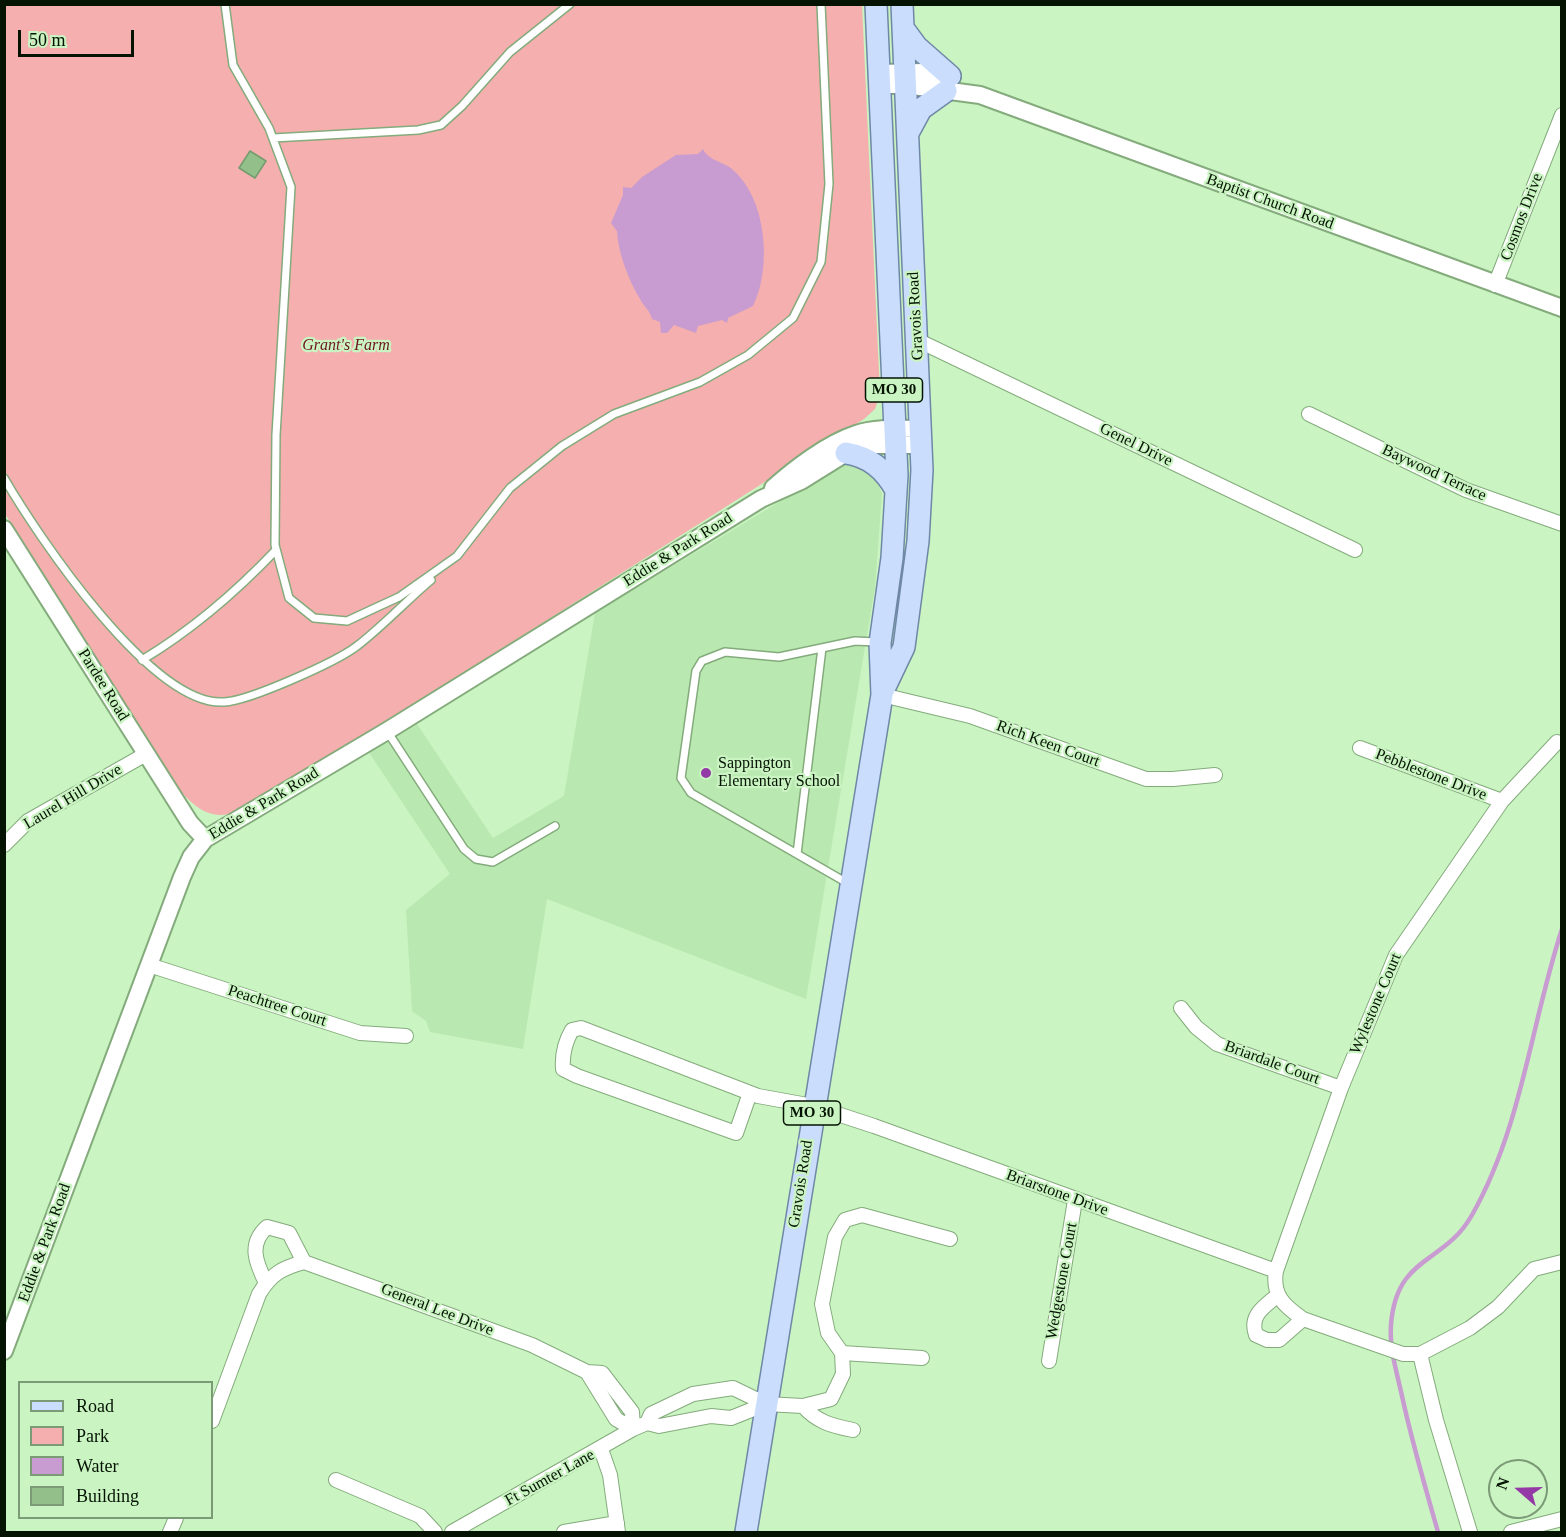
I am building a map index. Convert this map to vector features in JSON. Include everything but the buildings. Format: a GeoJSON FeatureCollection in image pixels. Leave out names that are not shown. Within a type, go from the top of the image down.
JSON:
{"type":"FeatureCollection","features":[{"type":"Feature","properties":{"kind":"main road","name":"Gravois Road"},"geometry":{"type":"LineString","coordinates":[[746,1533],[849,884],[882,695],[880,643],[892,558],[896,437],[876,4]]}},
{"type":"Feature","properties":{"kind":"main road","name":"Gravois Road"},"geometry":{"type":"LineString","coordinates":[[882,695],[904,647],[918,541],[922,437],[902,4]]}},
{"type":"Feature","properties":{"kind":"main road"},"geometry":{"type":"LineString","coordinates":[[903,28],[948,83],[921,109],[908,134]]}},
{"type":"Feature","properties":{"kind":"main road"},"geometry":{"type":"LineString","coordinates":[[846,453],[869,459],[888,477],[896,490]]}},
{"type":"Feature","properties":{"kind":"street","name":"Baptist Church Road"},"geometry":{"type":"LineString","coordinates":[[880,79],[948,83],[1562,308]]}},
{"type":"Feature","properties":{"kind":"street","name":"Cosmos Drive"},"geometry":{"type":"LineString","coordinates":[[1495,285],[1562,115]]}},
{"type":"Feature","properties":{"kind":"street","name":"Genel Drive"},"geometry":{"type":"LineString","coordinates":[[917,340],[1355,550]]}},
{"type":"Feature","properties":{"kind":"street","name":"Baywood Terrace"},"geometry":{"type":"LineString","coordinates":[[1309,414],[1466,490],[1562,524]]}},
{"type":"Feature","properties":{"kind":"street","name":"Eddie & Park Road"},"geometry":{"type":"LineString","coordinates":[[761,499],[792,471],[855,434],[922,437]]}},
{"type":"Feature","properties":{"kind":"street","name":"Eddie & Park Road"},"geometry":{"type":"LineString","coordinates":[[5,1350],[191,856],[205,839],[387,731],[761,499],[801,481],[846,453],[865,445],[896,437]]}},
{"type":"Feature","properties":{"kind":"street","name":"Pardee Road"},"geometry":{"type":"LineString","coordinates":[[4,529],[190,823],[205,839]]}},
{"type":"Feature","properties":{"kind":"street","name":"Rich Keen Court"},"geometry":{"type":"LineString","coordinates":[[882,695],[970,716],[1146,779],[1215,775]]}},
{"type":"Feature","properties":{"kind":"street","name":"Wylestone Court"},"geometry":{"type":"LineString","coordinates":[[1276,1271],[1341,1088],[1396,954],[1502,801],[1557,742]]}},
{"type":"Feature","properties":{"kind":"street","name":"Pebblestone Drive"},"geometry":{"type":"LineString","coordinates":[[1360,748],[1502,801]]}},
{"type":"Feature","properties":{"kind":"street","name":"Laurel Hill Drive"},"geometry":{"type":"LineString","coordinates":[[4,845],[28,821],[146,754]]}},
{"type":"Feature","properties":{"kind":"street","name":"Peachtree Court"},"geometry":{"type":"LineString","coordinates":[[149,965],[360,1033],[406,1036]]}},
{"type":"Feature","properties":{"kind":"street","name":"Briardale Court"},"geometry":{"type":"LineString","coordinates":[[1181,1008],[1196,1027],[1217,1044],[1341,1088]]}},
{"type":"Feature","properties":{"kind":"street","name":"Briarstone Drive"},"geometry":{"type":"LineString","coordinates":[[750,1093],[736,1133],[577,1076],[563,1069],[562,1060],[572,1030],[581,1028],[750,1093],[813,1106],[1276,1271]]}},
{"type":"Feature","properties":{"kind":"street","name":"Wedgestone Court"},"geometry":{"type":"LineString","coordinates":[[1049,1361],[1076,1200]]}},
{"type":"Feature","properties":{"kind":"street"},"geometry":{"type":"LineString","coordinates":[[766,1404],[803,1406],[831,1399],[843,1374],[842,1353],[828,1333],[822,1304],[835,1237],[845,1220],[862,1215],[950,1239]]}},
{"type":"Feature","properties":{"kind":"street"},"geometry":{"type":"LineString","coordinates":[[213,1418],[266,1283],[283,1268],[304,1262],[289,1233],[267,1227],[259,1234],[255,1245],[255,1257],[266,1283]]}},
{"type":"Feature","properties":{"kind":"street","name":"General Lee Drive"},"geometry":{"type":"LineString","coordinates":[[304,1262],[332,1270],[532,1345],[587,1372],[602,1373],[632,1412],[633,1429]]}},
{"type":"Feature","properties":{"kind":"street"},"geometry":{"type":"LineString","coordinates":[[1276,1271],[1274,1285],[1278,1295],[1287,1308],[1303,1318],[1403,1354],[1420,1354],[1470,1328],[1498,1307],[1534,1269],[1562,1262]]}},
{"type":"Feature","properties":{"kind":"street"},"geometry":{"type":"LineString","coordinates":[[1278,1295],[1257,1313],[1253,1326],[1256,1335],[1267,1340],[1279,1340],[1303,1318]]}},
{"type":"Feature","properties":{"kind":"street"},"geometry":{"type":"LineString","coordinates":[[842,1353],[922,1358]]}},
{"type":"Feature","properties":{"kind":"street"},"geometry":{"type":"LineString","coordinates":[[1420,1354],[1436,1420],[1470,1533]]}},
{"type":"Feature","properties":{"kind":"street","name":"Ft Sumter Lane"},"geometry":{"type":"LineString","coordinates":[[647,1424],[651,1414],[693,1394],[733,1388],[766,1404]]}},
{"type":"Feature","properties":{"kind":"street","name":"Ft Sumter Lane"},"geometry":{"type":"LineString","coordinates":[[452,1533],[633,1429],[647,1424],[659,1426],[711,1416],[731,1418],[766,1404]]}},
{"type":"Feature","properties":{"kind":"street"},"geometry":{"type":"LineString","coordinates":[[803,1406],[813,1418],[829,1425],[853,1430]]}},
{"type":"Feature","properties":{"kind":"street"},"geometry":{"type":"LineString","coordinates":[[564,1533],[618,1528],[610,1475],[601,1449]]}},
{"type":"Feature","properties":{"kind":"street"},"geometry":{"type":"LineString","coordinates":[[336,1480],[420,1516],[435,1533]]}},
{"type":"Feature","properties":{"kind":"street"},"geometry":{"type":"LineString","coordinates":[[170,1533],[176,1519]]}},
{"type":"Feature","properties":{"kind":"street"},"geometry":{"type":"LineString","coordinates":[[1511,1533],[1562,1519]]}},
{"type":"Feature","properties":{"kind":"lane"},"geometry":{"type":"LineString","coordinates":[[225,4],[233,65],[273,138],[291,187],[276,435],[276,550],[290,598],[314,618],[347,621],[399,597],[457,556]]}},
{"type":"Feature","properties":{"kind":"lane"},"geometry":{"type":"LineString","coordinates":[[273,138],[418,130],[441,125],[462,106],[510,52],[570,4]]}},
{"type":"Feature","properties":{"kind":"lane"},"geometry":{"type":"LineString","coordinates":[[4,478],[24,513],[112,628],[150,668],[197,696],[222,703],[246,698],[356,648],[457,556],[510,488],[561,446],[614,414],[700,382],[748,355],[793,318],[821,262],[829,183],[821,4]]}},
{"type":"Feature","properties":{"kind":"lane"},"geometry":{"type":"LineString","coordinates":[[142,660],[175,639],[210,612],[276,550]]}},
{"type":"Feature","properties":{"kind":"lane"},"geometry":{"type":"LineString","coordinates":[[849,884],[691,793],[681,778],[686,726],[696,671],[702,661],[725,652],[779,657],[855,641],[880,643]]}},
{"type":"Feature","properties":{"kind":"lane"},"geometry":{"type":"LineString","coordinates":[[797,854],[822,648]]}},
{"type":"Feature","properties":{"kind":"lane"},"geometry":{"type":"LineString","coordinates":[[387,731],[464,849],[476,859],[493,862],[555,826]]}},
{"type":"Feature","properties":{"kind":"shaded area","name":"Sappington Elementary School"},"geometry":{"type":"Polygon","coordinates":[[[847,461],[865,466],[876,479],[882,494],[875,587],[806,999],[547,899],[523,1049],[430,1032],[426,1021],[412,1011],[406,910],[450,874],[368,751],[417,724],[493,838],[564,796],[595,613],[847,461]]]}},
{"type":"Feature","properties":{"kind":"green space","name":"Grant's Farm"},"geometry":{"type":"Polygon","coordinates":[[[5,5],[862,5],[880,394],[875,409],[864,419],[552,617],[238,811],[222,815],[207,812],[182,793],[5,514],[5,5]]]}},
{"type":"Feature","properties":{"kind":"water"},"geometry":{"type":"Polygon","coordinates":[[[703,149],[708,156],[732,169],[744,182],[753,197],[763,234],[763,273],[753,306],[728,318],[727,323],[722,320],[698,326],[696,333],[674,325],[667,333],[661,333],[660,322],[652,319],[631,283],[624,265],[617,231],[611,223],[623,195],[623,187],[631,188],[642,177],[676,155],[698,154],[703,149]]]}},
{"type":"Feature","properties":{"kind":"waterway"},"geometry":{"type":"LineString","coordinates":[[1438,1532],[1414,1447],[1394,1360],[1391,1324],[1395,1301],[1402,1284],[1412,1272],[1461,1231],[1489,1181],[1514,1111],[1562,929]]}},
{"type":"Feature","properties":{"kind":"place","name":"Sappington Elementary School"},"geometry":{"type":"Point","coordinates":[706,773]}}]}
